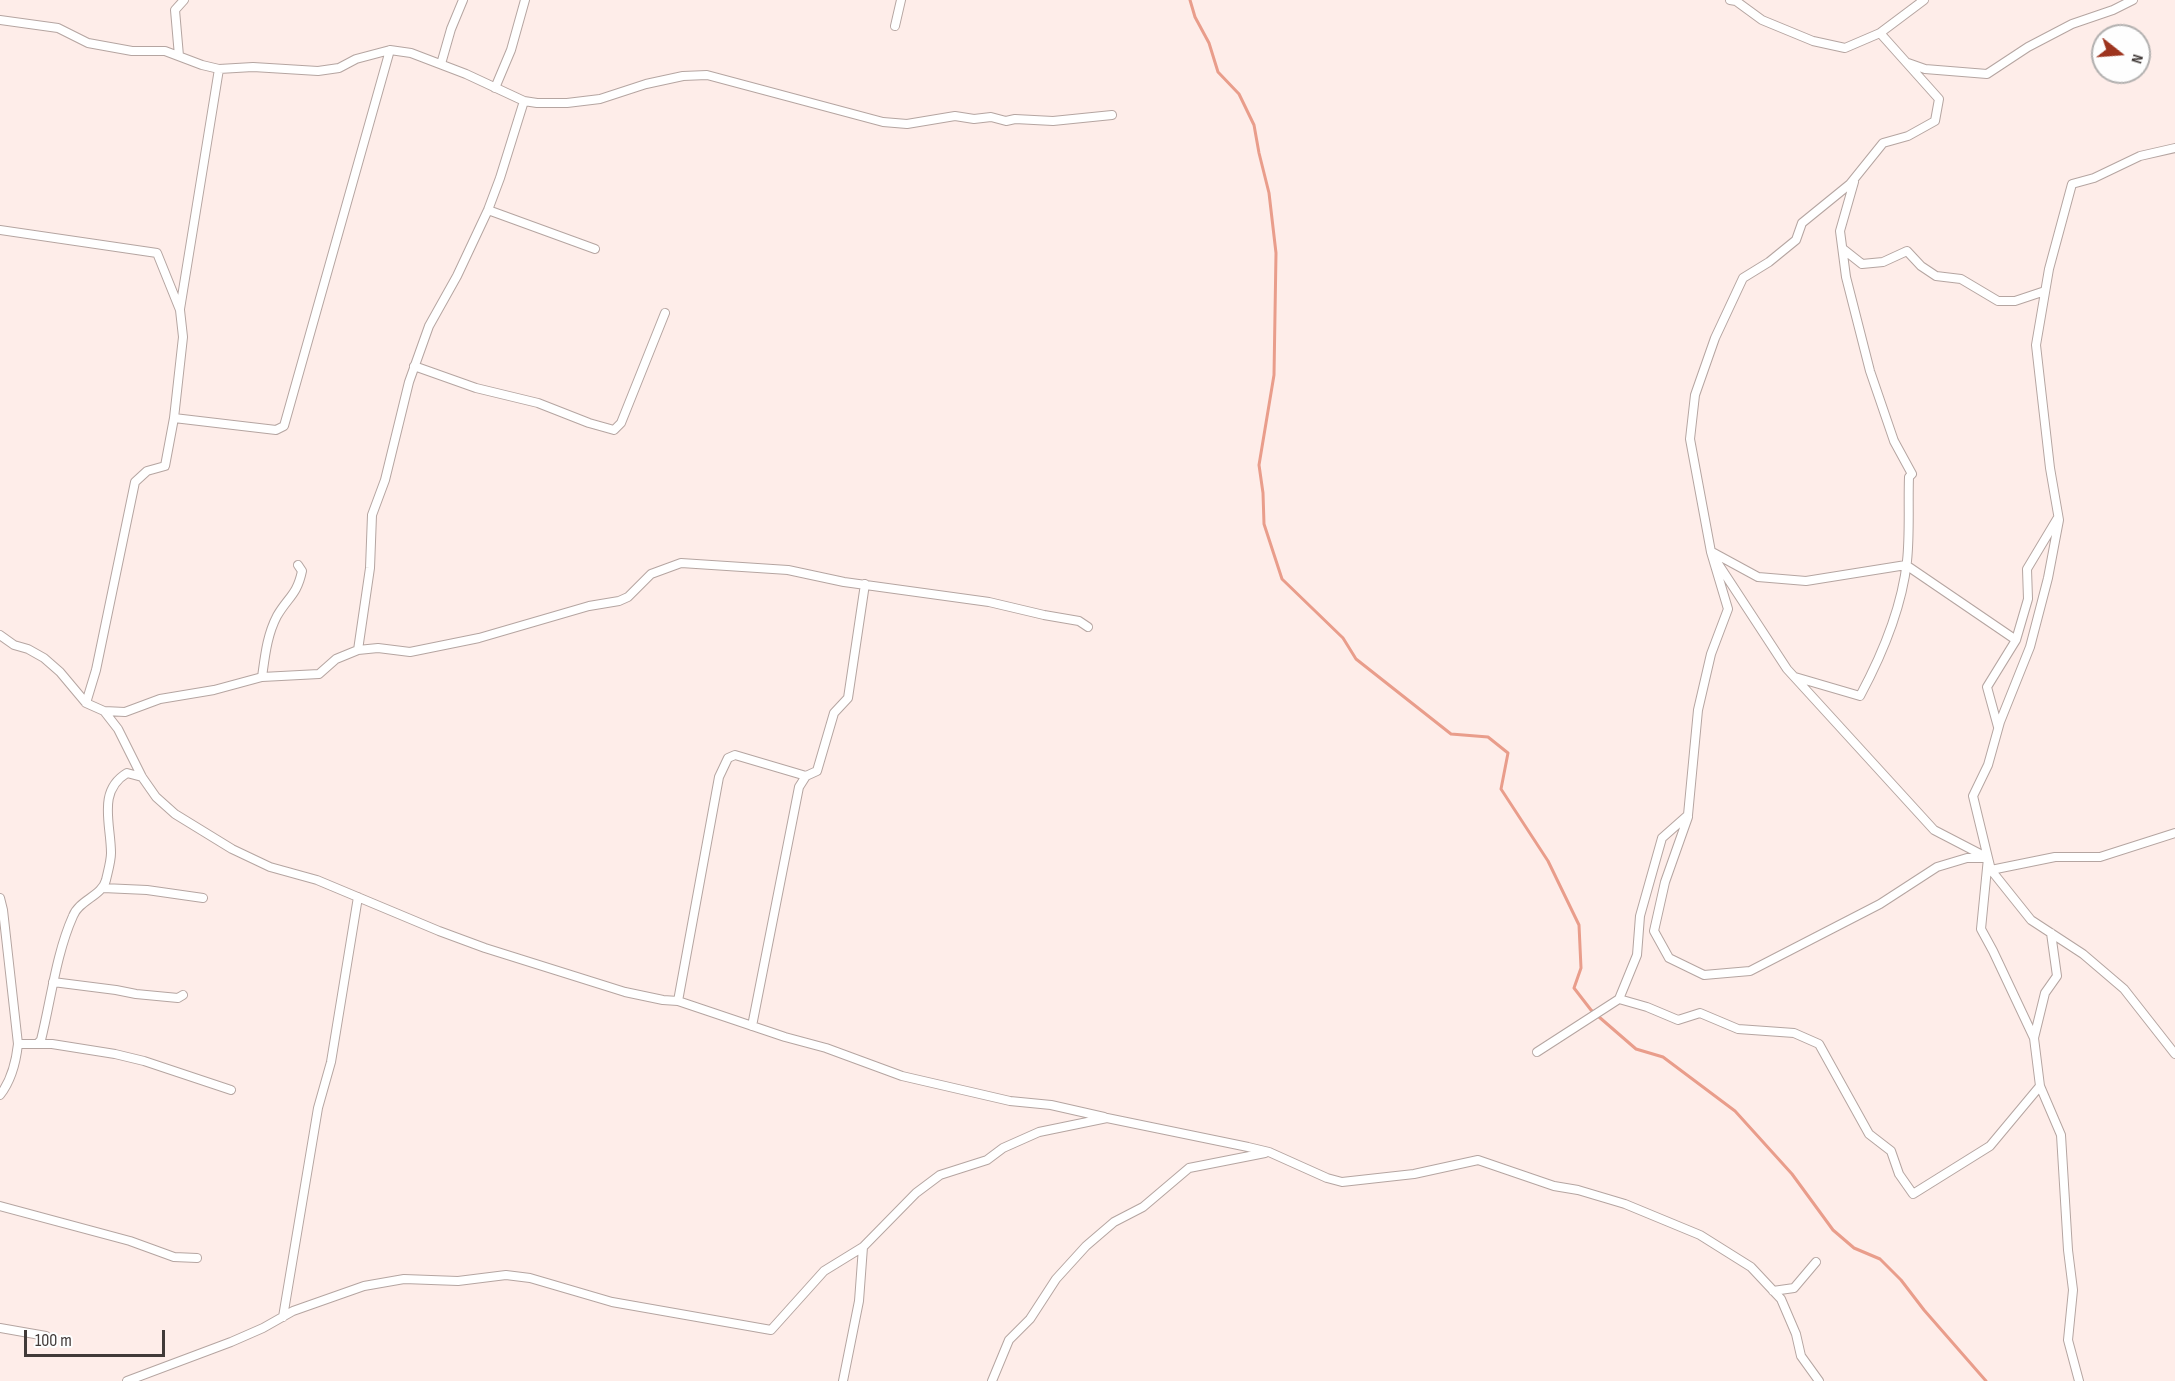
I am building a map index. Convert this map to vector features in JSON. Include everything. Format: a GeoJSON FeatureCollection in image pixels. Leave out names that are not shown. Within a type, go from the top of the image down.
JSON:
{"type":"FeatureCollection","features":[{"type":"Feature","properties":{"kind":"street"},"geometry":{"type":"LineString","coordinates":[[179,56],[175,10],[184,0]]}},
{"type":"Feature","properties":{"kind":"street"},"geometry":{"type":"LineString","coordinates":[[441,64],[451,29],[463,0]]}},
{"type":"Feature","properties":{"kind":"street"},"geometry":{"type":"LineString","coordinates":[[495,88],[511,50],[525,0]]}},
{"type":"Feature","properties":{"kind":"street"},"geometry":{"type":"LineString","coordinates":[[895,26],[901,0]]}},
{"type":"Feature","properties":{"kind":"street"},"geometry":{"type":"LineString","coordinates":[[1734,0],[1762,20],[1813,41],[1845,48],[1880,33],[1924,0]]}},
{"type":"Feature","properties":{"kind":"street"},"geometry":{"type":"LineString","coordinates":[[2113,10],[2116,0]]}},
{"type":"Feature","properties":{"kind":"street"},"geometry":{"type":"LineString","coordinates":[[1906,63],[1925,69],[1987,74],[2028,47],[2072,24],[2113,10],[2133,0]]}},
{"type":"Feature","properties":{"kind":"street"},"geometry":{"type":"LineString","coordinates":[[0,20],[58,28],[88,43],[132,51],[165,51],[219,69],[253,67],[318,70],[339,68],[357,58],[390,50],[411,53],[524,101],[537,103],[567,103],[600,99],[646,84],[683,76],[707,75],[882,122],[907,123],[955,116],[974,119],[992,117],[1006,121],[1015,119],[1053,121],[1112,115]]}},
{"type":"Feature","properties":{"kind":"street"},"geometry":{"type":"LineString","coordinates":[[1880,33],[1939,99],[1935,121],[1908,136],[1883,143],[1855,178],[1828,204],[1802,223],[1796,240],[1769,262],[1743,278],[1716,338],[1695,395],[1690,439],[1710,552],[1728,609],[1712,654],[1698,710],[1688,815],[1665,882],[1654,931],[1669,958],[1704,975],[1750,971],[1880,904],[1936,867],[1967,858],[1988,858]]}},
{"type":"Feature","properties":{"kind":"street"},"geometry":{"type":"LineString","coordinates":[[174,418],[276,430],[284,426],[390,50]]}},
{"type":"Feature","properties":{"kind":"street"},"geometry":{"type":"LineString","coordinates":[[180,310],[219,69]]}},
{"type":"Feature","properties":{"kind":"street"},"geometry":{"type":"LineString","coordinates":[[358,650],[370,568],[372,515],[385,480],[414,366],[429,326],[457,276],[488,210],[524,101]]}},
{"type":"Feature","properties":{"kind":"street"},"geometry":{"type":"LineString","coordinates":[[2175,148],[2140,156],[2094,178],[2072,184],[2045,291],[2036,345],[2058,517],[2048,578],[2030,647],[1998,728],[1988,765],[1972,796],[1991,870],[2031,920],[2083,954],[2124,989],[2175,1054]]}},
{"type":"Feature","properties":{"kind":"street"},"geometry":{"type":"LineString","coordinates":[[1794,676],[1860,696],[1874,669],[1902,594],[1906,565],[1909,477],[1912,474],[1894,441],[1870,371],[1846,277],[1839,231],[1855,178]]}},
{"type":"Feature","properties":{"kind":"street"},"geometry":{"type":"LineString","coordinates":[[488,210],[595,249]]}},
{"type":"Feature","properties":{"kind":"street"},"geometry":{"type":"LineString","coordinates":[[0,230],[157,254],[180,310],[183,336],[174,418],[165,466],[147,471],[135,482],[96,670],[86,703]]}},
{"type":"Feature","properties":{"kind":"street"},"geometry":{"type":"LineString","coordinates":[[1842,248],[1862,264],[1883,262],[1907,251],[1921,266],[1936,276],[1961,279],[1998,301],[2015,301],[2045,291]]}},
{"type":"Feature","properties":{"kind":"street"},"geometry":{"type":"LineString","coordinates":[[414,366],[476,388],[538,403],[614,430],[621,423],[665,314]]}},
{"type":"Feature","properties":{"kind":"street"},"geometry":{"type":"LineString","coordinates":[[1998,728],[1987,687],[2016,640],[2028,599],[2027,569],[2058,517]]}},
{"type":"Feature","properties":{"kind":"street"},"geometry":{"type":"LineString","coordinates":[[1710,552],[1758,577],[1806,581],[1906,565],[2016,640]]}},
{"type":"Feature","properties":{"kind":"street"},"geometry":{"type":"LineString","coordinates":[[1710,552],[1787,669],[1934,830],[1988,858]]}},
{"type":"Feature","properties":{"kind":"street"},"geometry":{"type":"LineString","coordinates":[[0,635],[14,645],[28,649],[44,658],[60,672],[86,703],[117,714],[160,699],[214,690],[262,677],[319,674],[336,659],[358,650],[378,648],[410,652],[479,638],[589,606],[619,601],[628,597],[651,574],[681,563],[788,570],[835,581],[989,602],[1079,621],[1088,627]]}},
{"type":"Feature","properties":{"kind":"street"},"geometry":{"type":"LineString","coordinates":[[262,677],[269,634],[278,615],[298,587],[302,570],[298,565]]}},
{"type":"Feature","properties":{"kind":"street"},"geometry":{"type":"LineString","coordinates":[[752,1026],[799,787],[806,776],[817,771],[834,713],[848,698],[865,584]]}},
{"type":"Feature","properties":{"kind":"street"},"geometry":{"type":"LineString","coordinates":[[104,711],[118,729],[142,777],[156,797],[175,814],[232,849],[270,867],[317,880],[485,948],[625,992],[678,1001],[826,1048],[902,1076],[1010,1101],[1051,1105],[1269,1152],[1327,1178],[1342,1182],[1414,1174],[1478,1160],[1554,1186],[1578,1190],[1624,1204],[1700,1235],[1751,1267],[1781,1299],[1796,1334],[1801,1356],[1819,1381]]}},
{"type":"Feature","properties":{"kind":"street"},"geometry":{"type":"LineString","coordinates":[[678,1001],[719,777],[728,758],[735,755],[806,776]]}},
{"type":"Feature","properties":{"kind":"street"},"geometry":{"type":"LineString","coordinates":[[103,888],[111,854],[107,819],[110,791],[118,778],[127,773],[142,777]]}},
{"type":"Feature","properties":{"kind":"street"},"geometry":{"type":"LineString","coordinates":[[1537,1052],[1619,999],[1637,955],[1640,916],[1662,838],[1688,815]]}},
{"type":"Feature","properties":{"kind":"street"},"geometry":{"type":"LineString","coordinates":[[1991,870],[2055,857],[2100,857],[2175,833]]}},
{"type":"Feature","properties":{"kind":"street"},"geometry":{"type":"LineString","coordinates":[[1988,858],[1981,929],[2034,1038],[2040,1086],[2061,1135],[2068,1250],[2073,1290],[2068,1340],[2079,1381]]}},
{"type":"Feature","properties":{"kind":"street"},"geometry":{"type":"LineString","coordinates":[[37,1044],[45,1025],[53,982],[74,913],[88,898],[103,888],[147,890],[203,898]]}},
{"type":"Feature","properties":{"kind":"street"},"geometry":{"type":"LineString","coordinates":[[283,1317],[318,1107],[331,1062],[358,897]]}},
{"type":"Feature","properties":{"kind":"street"},"geometry":{"type":"LineString","coordinates":[[0,898],[18,1044],[7,1086],[0,1095]]}},
{"type":"Feature","properties":{"kind":"street"},"geometry":{"type":"LineString","coordinates":[[2034,1038],[2045,993],[2057,975],[2051,933]]}},
{"type":"Feature","properties":{"kind":"street"},"geometry":{"type":"LineString","coordinates":[[53,982],[136,994],[178,998],[183,995]]}},
{"type":"Feature","properties":{"kind":"street"},"geometry":{"type":"LineString","coordinates":[[1619,999],[1647,1007],[1678,1020],[1700,1013],[1738,1029],[1794,1033],[1819,1044],[1869,1134],[1891,1151],[1899,1174],[1913,1194],[1990,1146],[2040,1086]]}},
{"type":"Feature","properties":{"kind":"street"},"geometry":{"type":"LineString","coordinates":[[18,1044],[52,1044],[115,1054],[144,1061],[231,1090]]}},
{"type":"Feature","properties":{"kind":"street"},"geometry":{"type":"LineString","coordinates":[[127,1381],[231,1342],[293,1311],[364,1286],[405,1279],[458,1281],[506,1275],[530,1278],[612,1302],[771,1330],[824,1271],[863,1247],[916,1193],[940,1175],[987,1160],[1003,1148],[1039,1132],[1107,1118]]}},
{"type":"Feature","properties":{"kind":"street"},"geometry":{"type":"LineString","coordinates":[[992,1381],[1009,1340],[1030,1319],[1056,1279],[1086,1246],[1114,1222],[1143,1207],[1189,1168],[1269,1152]]}},
{"type":"Feature","properties":{"kind":"street"},"geometry":{"type":"LineString","coordinates":[[0,1206],[130,1241],[174,1257],[197,1258]]}},
{"type":"Feature","properties":{"kind":"street"},"geometry":{"type":"LineString","coordinates":[[843,1381],[859,1301],[863,1247]]}},
{"type":"Feature","properties":{"kind":"street"},"geometry":{"type":"LineString","coordinates":[[1773,1291],[1794,1288],[1816,1262]]}},
{"type":"Feature","properties":{"kind":"street"},"geometry":{"type":"LineString","coordinates":[[0,1328],[46,1336]]}},
{"type":"Feature","properties":{"kind":"waterway"},"geometry":{"type":"LineString","coordinates":[[1190,0],[1195,17],[1209,43],[1218,72],[1239,94],[1254,125],[1269,193],[1276,253],[1274,375],[1259,465],[1264,524],[1282,579],[1343,638],[1356,659],[1451,734],[1488,737],[1508,753],[1501,789],[1548,861],[1579,925],[1581,968],[1574,988],[1591,1010],[1636,1049],[1663,1057],[1735,1111],[1792,1174],[1833,1230],[1854,1248],[1880,1259],[1901,1280],[1986,1381]]}}]}
